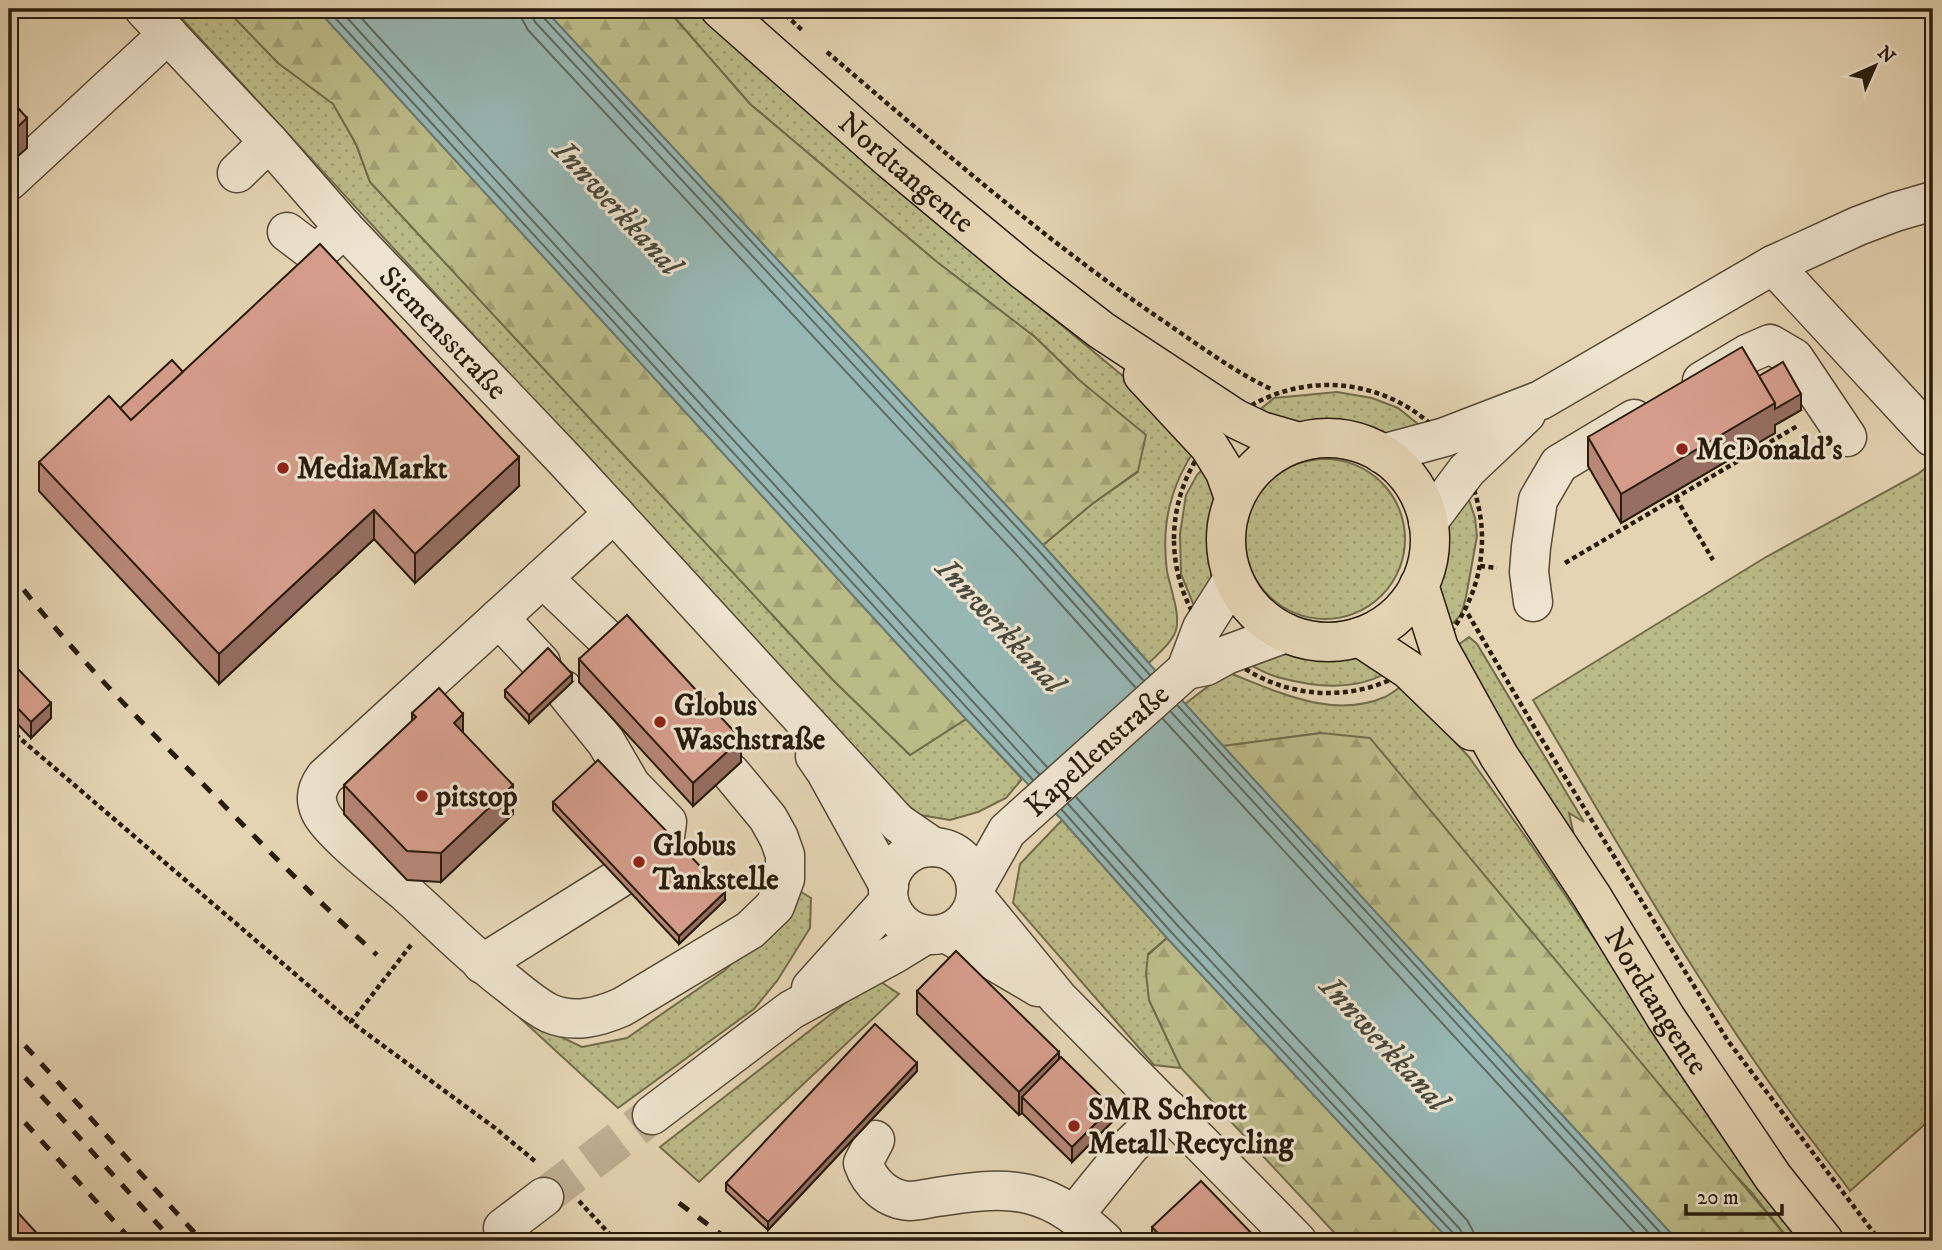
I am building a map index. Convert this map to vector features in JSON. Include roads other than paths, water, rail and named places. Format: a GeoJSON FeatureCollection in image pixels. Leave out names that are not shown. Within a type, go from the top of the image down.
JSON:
{"type":"FeatureCollection","features":[{"type":"Feature","properties":{"kind":"main road","name":"Nordtangente"},"geometry":{"type":"LineString","coordinates":[[720,9],[892,161],[1022,269],[1101,330],[1236,419],[1261,431],[1298,442]]}},
{"type":"Feature","properties":{"kind":"main road","name":"Nordtangente"},"geometry":{"type":"LineString","coordinates":[[1101,330],[1209,446],[1225,472],[1234,498]]}},
{"type":"Feature","properties":{"kind":"main road","name":"Nordtangente"},"geometry":{"type":"LineString","coordinates":[[1342,439],[1370,447],[1382,454],[1407,476],[1417,490],[1428,522],[1428,561],[1411,599],[1389,622],[1345,641],[1315,642],[1286,633],[1269,624],[1242,596],[1233,579],[1226,552],[1228,517],[1234,498],[1250,473],[1272,454],[1298,442],[1342,439]]}},
{"type":"Feature","properties":{"kind":"main road","name":"Nordtangente"},"geometry":{"type":"LineString","coordinates":[[1419,585],[1439,648],[1499,756],[1591,895],[1666,1018],[1765,1166],[1824,1241]]}},
{"type":"Feature","properties":{"kind":"main road","name":"Nordtangente"},"geometry":{"type":"LineString","coordinates":[[1359,637],[1409,670],[1499,756]]}},
{"type":"Feature","properties":{"kind":"street","name":"Siemensstraße"},"geometry":{"type":"LineString","coordinates":[[156,21],[269,142],[344,228],[614,513],[898,823],[941,849]]}},
{"type":"Feature","properties":{"kind":"street"},"geometry":{"type":"LineString","coordinates":[[9,181],[156,21]]}},
{"type":"Feature","properties":{"kind":"street"},"geometry":{"type":"LineString","coordinates":[[237,173],[269,142]]}},
{"type":"Feature","properties":{"kind":"street"},"geometry":{"type":"LineString","coordinates":[[1382,454],[1445,437],[1541,400],[1773,265],[1858,226],[1933,201]]}},
{"type":"Feature","properties":{"kind":"street"},"geometry":{"type":"LineString","coordinates":[[287,232],[316,254],[344,228]]}},
{"type":"Feature","properties":{"kind":"street"},"geometry":{"type":"LineString","coordinates":[[1773,265],[1932,437]]}},
{"type":"Feature","properties":{"kind":"street"},"geometry":{"type":"LineString","coordinates":[[1531,587],[1531,547],[1538,500],[1559,464],[1747,354],[1770,344],[1794,358],[1847,437]]}},
{"type":"Feature","properties":{"kind":"street"},"geometry":{"type":"LineString","coordinates":[[1428,522],[1467,470],[1541,400]]}},
{"type":"Feature","properties":{"kind":"street"},"geometry":{"type":"LineString","coordinates":[[614,513],[325,777],[317,788],[320,814],[482,964],[534,1004],[551,1013],[569,1018],[584,1018],[622,1007],[750,930],[775,906],[785,879],[785,855],[779,838],[768,818],[722,779]]}},
{"type":"Feature","properties":{"kind":"street"},"geometry":{"type":"LineString","coordinates":[[1214,642],[1233,579]]}},
{"type":"Feature","properties":{"kind":"street"},"geometry":{"type":"LineString","coordinates":[[536,584],[608,655]]}},
{"type":"Feature","properties":{"kind":"street"},"geometry":{"type":"LineString","coordinates":[[499,618],[606,742],[631,785],[667,822],[665,837]]}},
{"type":"Feature","properties":{"kind":"street","name":"Kapellenstraße"},"geometry":{"type":"LineString","coordinates":[[976,892],[1007,831],[1186,670],[1206,666],[1214,642],[1286,633]]}},
{"type":"Feature","properties":{"kind":"street","name":"Siemensstraße"},"geometry":{"type":"LineString","coordinates":[[743,654],[826,772],[889,893]]}},
{"type":"Feature","properties":{"kind":"street","name":"Kapellenstraße"},"geometry":{"type":"LineString","coordinates":[[941,849],[1007,831]]}},
{"type":"Feature","properties":{"kind":"street"},"geometry":{"type":"LineString","coordinates":[[652,1115],[791,1010],[894,954],[936,934],[957,928],[966,920],[973,909],[976,892],[973,875],[967,864],[959,856],[941,849],[920,849],[908,854],[892,874],[889,893],[894,913],[902,923],[912,931],[936,934],[1058,998]]}},
{"type":"Feature","properties":{"kind":"street"},"geometry":{"type":"LineString","coordinates":[[482,964],[618,879]]}},
{"type":"Feature","properties":{"kind":"street"},"geometry":{"type":"LineString","coordinates":[[976,892],[1058,998],[1297,1241]]}},
{"type":"Feature","properties":{"kind":"street"},"geometry":{"type":"LineString","coordinates":[[791,1010],[889,893]]}},
{"type":"Feature","properties":{"kind":"street"},"geometry":{"type":"LineString","coordinates":[[1074,1215],[1130,1146],[1168,1109]]}},
{"type":"Feature","properties":{"kind":"street"},"geometry":{"type":"LineString","coordinates":[[875,1140],[863,1163],[877,1187],[889,1195],[910,1201],[990,1190],[1026,1193],[1051,1201],[1074,1215],[1104,1241]]}},
{"type":"Feature","properties":{"kind":"street"},"geometry":{"type":"LineString","coordinates":[[503,1227],[555,1188]]}},
{"type":"Feature","properties":{"kind":"water","name":"Innwerkkanal"},"geometry":{"type":"Polygon","coordinates":[[[317,9],[544,9],[1043,545],[1223,746],[1678,1241],[1450,1241],[1167,938],[1062,820],[966,719],[317,9]]]}},
{"type":"Feature","properties":{"kind":"tunnel"},"geometry":{"type":"LineString","coordinates":[[544,1197],[652,1115]]}},
{"type":"Feature","properties":{"kind":"railway"},"geometry":{"type":"LineString","coordinates":[[9,571],[54,627],[127,707],[288,870],[377,955]]}},
{"type":"Feature","properties":{"kind":"railway"},"geometry":{"type":"LineString","coordinates":[[9,1028],[202,1241]]}},
{"type":"Feature","properties":{"kind":"railway"},"geometry":{"type":"LineString","coordinates":[[9,1060],[173,1241]]}},
{"type":"Feature","properties":{"kind":"railway"},"geometry":{"type":"LineString","coordinates":[[9,1105],[132,1241]]}},
{"type":"Feature","properties":{"kind":"railway"},"geometry":{"type":"LineString","coordinates":[[679,1203],[730,1241]]}},
{"type":"Feature","properties":{"kind":"place","name":"McDonald's"},"geometry":{"type":"Point","coordinates":[1682,449]}},
{"type":"Feature","properties":{"kind":"place","name":"MediaMarkt"},"geometry":{"type":"Point","coordinates":[283,468]}},
{"type":"Feature","properties":{"kind":"place","name":"Globus Waschstraße"},"geometry":{"type":"Point","coordinates":[660,722]}},
{"type":"Feature","properties":{"kind":"place","name":"pitstop"},"geometry":{"type":"Point","coordinates":[422,796]}},
{"type":"Feature","properties":{"kind":"place","name":"Globus Tankstelle"},"geometry":{"type":"Point","coordinates":[639,862]}},
{"type":"Feature","properties":{"kind":"place","name":"SMR Schrott Metall Recycling"},"geometry":{"type":"Point","coordinates":[1074,1126]}}]}
